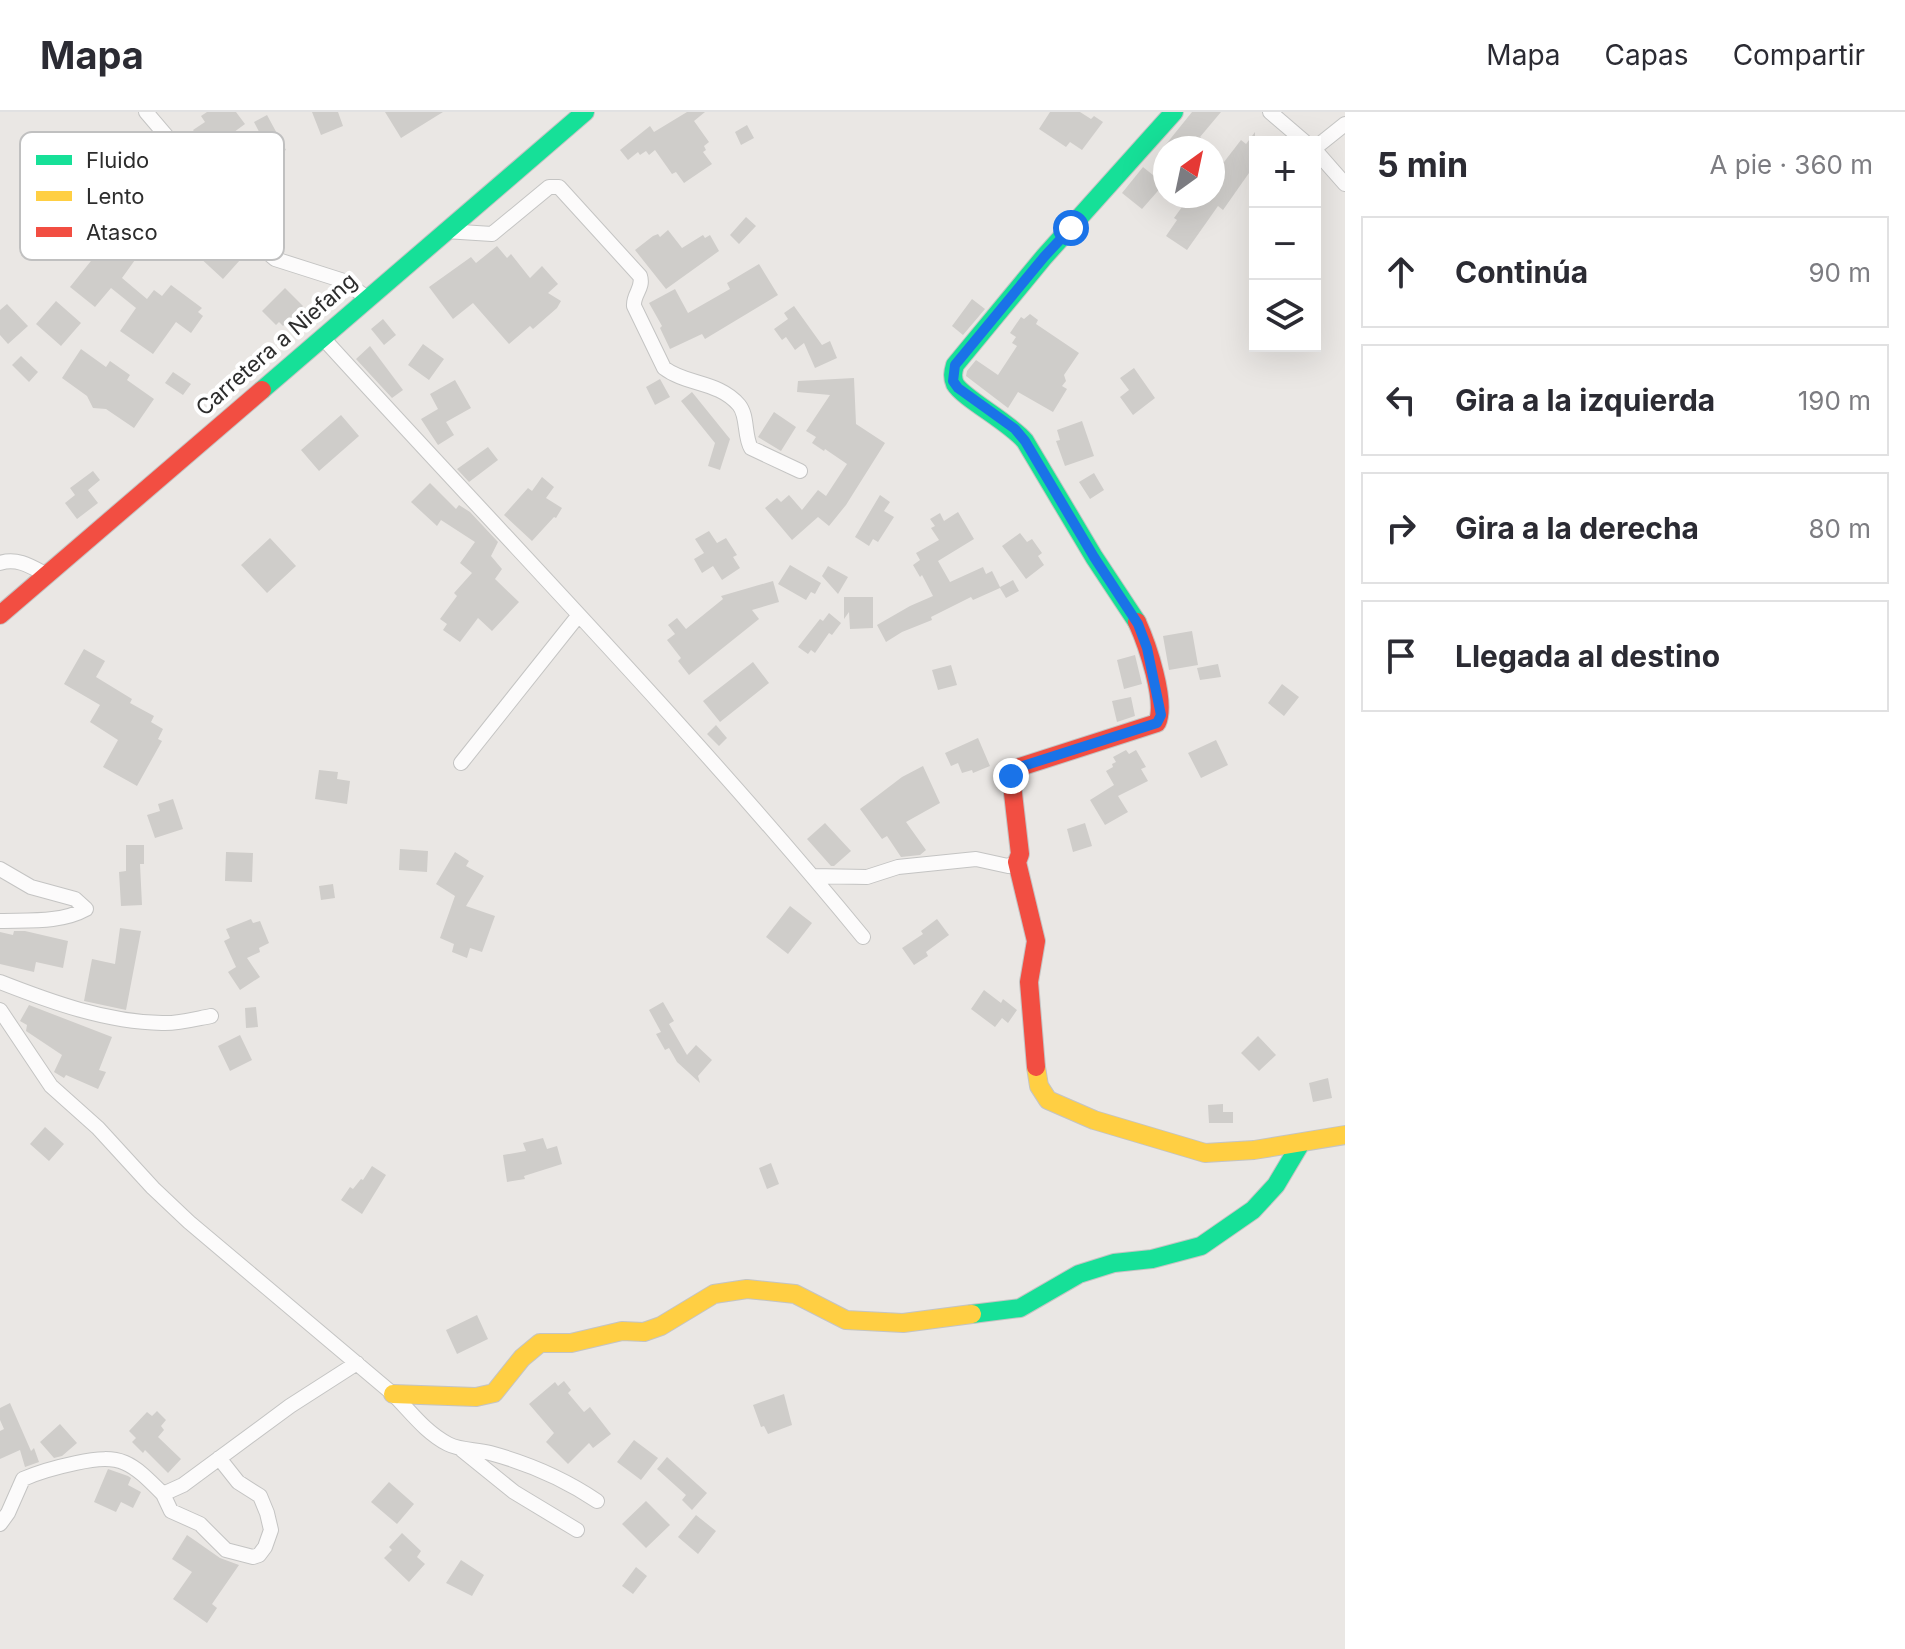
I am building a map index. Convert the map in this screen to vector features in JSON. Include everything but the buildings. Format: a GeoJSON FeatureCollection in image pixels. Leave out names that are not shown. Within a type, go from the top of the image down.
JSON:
{"type":"FeatureCollection","features":[{"type":"Feature","properties":{"kind":"street"},"geometry":{"type":"LineString","coordinates":[[146,112],[163,132]]}},
{"type":"Feature","properties":{"kind":"street","name":"Carretera a Niefang"},"geometry":{"type":"LineString","coordinates":[[0,615],[585,112]]}},
{"type":"Feature","properties":{"kind":"street"},"geometry":{"type":"LineString","coordinates":[[1174,112],[1036,266],[955,365],[952,373],[958,388],[1015,429],[1025,441],[1138,624],[1161,707],[1157,723],[1017,768],[1011,776],[1020,854],[1017,862],[1036,941],[1029,982],[1039,1086],[1048,1100],[1108,1125],[1205,1153],[1254,1150],[1345,1135]]}},
{"type":"Feature","properties":{"kind":"street"},"geometry":{"type":"LineString","coordinates":[[1270,112],[1298,136]]}},
{"type":"Feature","properties":{"kind":"street"},"geometry":{"type":"LineString","coordinates":[[1321,144],[1345,124]]}},
{"type":"Feature","properties":{"kind":"street"},"geometry":{"type":"LineString","coordinates":[[1321,156],[1345,184]]}},
{"type":"Feature","properties":{"kind":"street"},"geometry":{"type":"LineString","coordinates":[[445,231],[492,234],[549,187],[559,187],[640,276],[641,286],[634,306],[664,368],[720,390],[741,406],[751,448],[800,471]]}},
{"type":"Feature","properties":{"kind":"street"},"geometry":{"type":"LineString","coordinates":[[278,260],[344,281],[367,298]]}},
{"type":"Feature","properties":{"kind":"street"},"geometry":{"type":"LineString","coordinates":[[322,337],[578,616],[863,937]]}},
{"type":"Feature","properties":{"kind":"street"},"geometry":{"type":"LineString","coordinates":[[0,563],[19,561],[47,575]]}},
{"type":"Feature","properties":{"kind":"street"},"geometry":{"type":"LineString","coordinates":[[461,763],[578,616]]}},
{"type":"Feature","properties":{"kind":"street"},"geometry":{"type":"LineString","coordinates":[[812,876],[867,877],[898,867],[976,859],[1008,866],[1017,862]]}},
{"type":"Feature","properties":{"kind":"street"},"geometry":{"type":"LineString","coordinates":[[0,869],[31,887],[75,899],[86,909],[74,915],[55,918],[0,921]]}},
{"type":"Feature","properties":{"kind":"street"},"geometry":{"type":"LineString","coordinates":[[0,982],[110,1018],[164,1024],[211,1016]]}},
{"type":"Feature","properties":{"kind":"street"},"geometry":{"type":"LineString","coordinates":[[0,1010],[51,1086],[98,1128],[189,1222],[393,1394],[422,1426],[460,1449],[514,1492],[577,1530]]}},
{"type":"Feature","properties":{"kind":"street"},"geometry":{"type":"LineString","coordinates":[[393,1394],[476,1397],[494,1393],[522,1358],[540,1343],[571,1343],[622,1331],[644,1332],[661,1326],[714,1294],[747,1289],[795,1294],[846,1320],[903,1323],[1020,1308],[1079,1274],[1114,1263],[1152,1259],[1201,1246],[1253,1210],[1276,1185],[1301,1143]]}},
{"type":"Feature","properties":{"kind":"street"},"geometry":{"type":"LineString","coordinates":[[163,1494],[197,1477],[290,1406],[357,1363]]}},
{"type":"Feature","properties":{"kind":"street"},"geometry":{"type":"LineString","coordinates":[[460,1449],[488,1452],[577,1487],[597,1501]]}},
{"type":"Feature","properties":{"kind":"street"},"geometry":{"type":"LineString","coordinates":[[0,1524],[23,1479],[60,1465],[96,1457],[114,1458],[139,1471],[163,1494],[171,1511],[200,1524],[226,1550],[253,1557],[259,1555],[271,1530],[260,1496],[238,1482],[219,1458]]}},
{"type":"Feature","properties":{"kind":"traffic: fast"},"geometry":{"type":"LineString","coordinates":[[262,390],[585,112]]}},
{"type":"Feature","properties":{"kind":"traffic: fast"},"geometry":{"type":"LineString","coordinates":[[1137,622],[1025,441],[960,390],[953,374],[955,365],[1044,257],[1174,112]]}},
{"type":"Feature","properties":{"kind":"traffic: fast"},"geometry":{"type":"LineString","coordinates":[[972,1314],[1020,1308],[1079,1274],[1114,1263],[1152,1259],[1201,1246],[1253,1210],[1276,1185],[1301,1143]]}},
{"type":"Feature","properties":{"kind":"traffic: slow"},"geometry":{"type":"LineString","coordinates":[[1036,1067],[1039,1086],[1048,1100],[1094,1120],[1205,1153],[1254,1150],[1345,1135]]}},
{"type":"Feature","properties":{"kind":"traffic: slow"},"geometry":{"type":"LineString","coordinates":[[393,1394],[476,1397],[494,1393],[522,1358],[540,1343],[571,1343],[622,1331],[644,1332],[661,1326],[714,1294],[747,1289],[795,1294],[846,1320],[903,1323],[972,1314]]}},
{"type":"Feature","properties":{"kind":"traffic: jam"},"geometry":{"type":"LineString","coordinates":[[0,615],[262,390]]}},
{"type":"Feature","properties":{"kind":"traffic: jam"},"geometry":{"type":"LineString","coordinates":[[1036,1067],[1029,982],[1036,941],[1017,862],[1020,854],[1011,776],[1017,768],[1157,723],[1158,688],[1137,622]]}},
{"type":"Feature","properties":{"kind":"route"},"geometry":{"type":"LineString","coordinates":[[1011,776],[1017,768],[1157,723],[1161,715],[1147,648],[1130,609],[1094,557],[1025,441],[1015,429],[958,388],[953,381],[955,365],[1071,228]]}}]}
